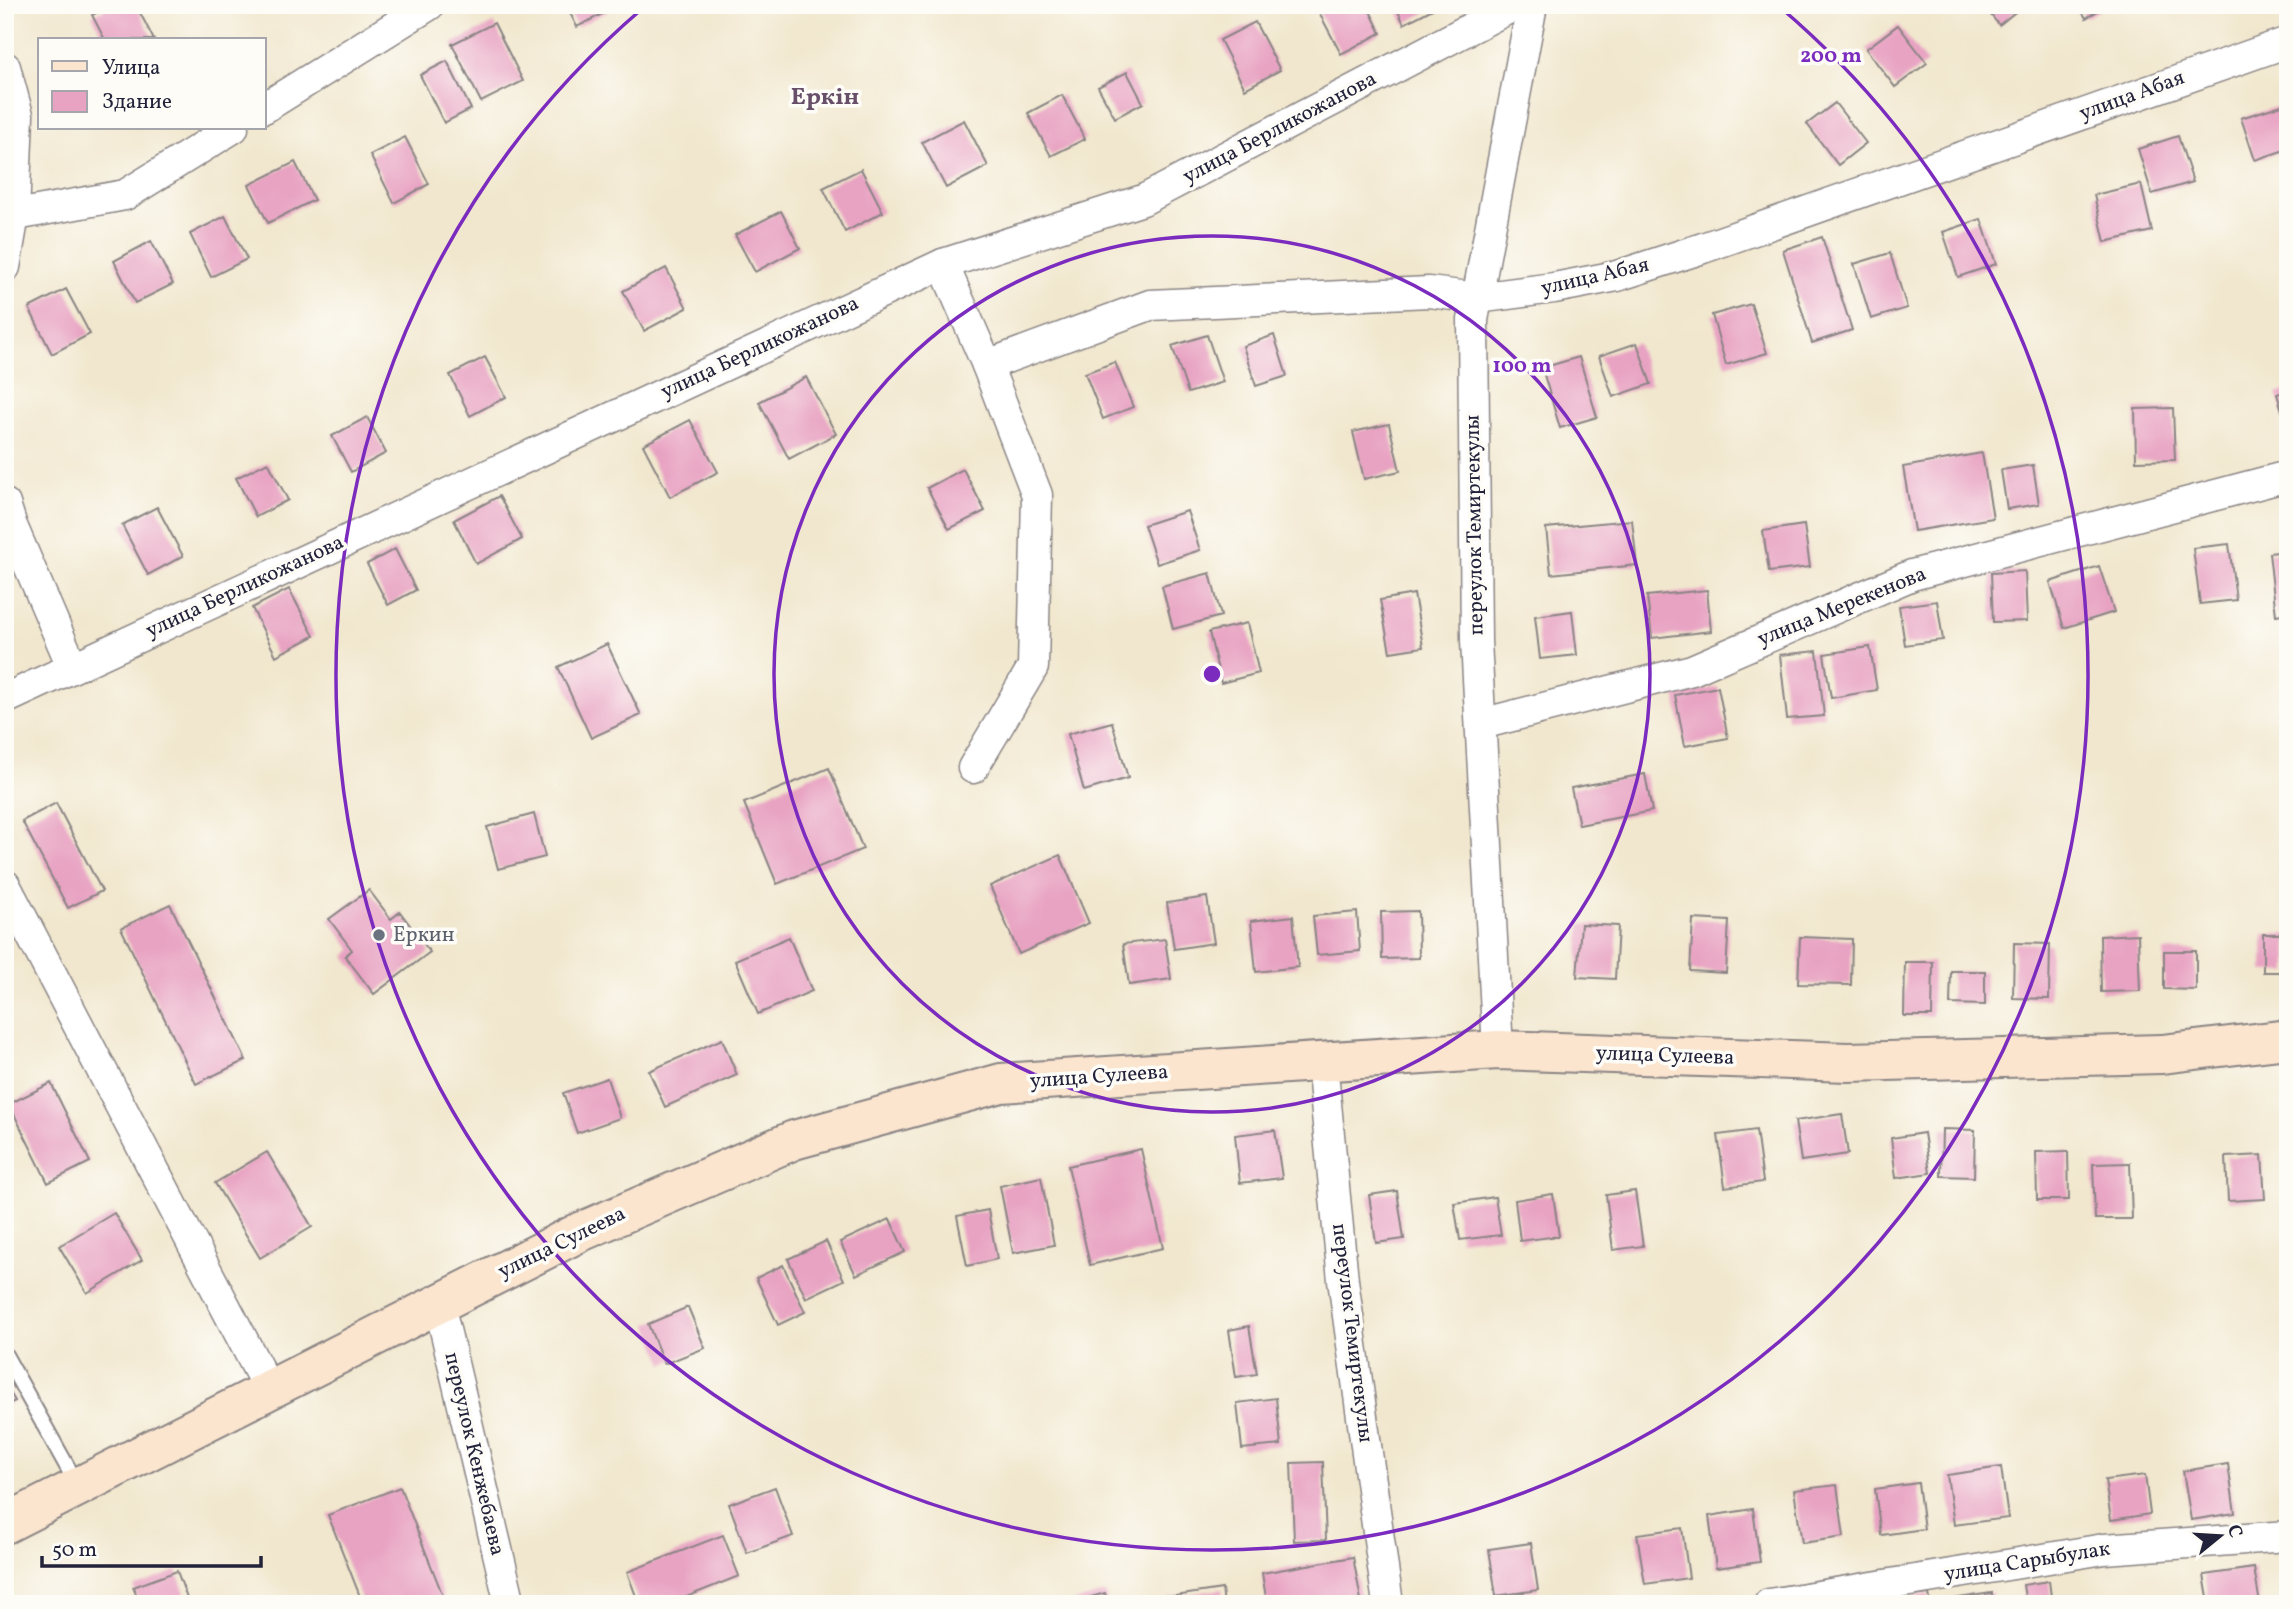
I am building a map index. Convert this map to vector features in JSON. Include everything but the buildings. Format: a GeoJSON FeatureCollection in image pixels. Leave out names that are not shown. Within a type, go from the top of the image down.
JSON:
{"type":"FeatureCollection","features":[{"type":"Feature","properties":{"kind":"main road","name":"улица Сулеева"},"geometry":{"type":"LineString","coordinates":[[5,1524],[578,1233],[794,1140],[1001,1083],[1498,1050],[1848,1062],[2162,1054],[2288,1039]]}},
{"type":"Feature","properties":{"kind":"street"},"geometry":{"type":"LineString","coordinates":[[266,107],[429,5]]}},
{"type":"Feature","properties":{"kind":"street","name":"улица Берликожанова"},"geometry":{"type":"LineString","coordinates":[[5,699],[943,264],[1143,200],[1515,5]]}},
{"type":"Feature","properties":{"kind":"street","name":"переулок Темиртекулы"},"geometry":{"type":"LineString","coordinates":[[1498,1050],[1476,640],[1473,320],[1532,5]]}},
{"type":"Feature","properties":{"kind":"street","name":"улица Абая"},"geometry":{"type":"LineString","coordinates":[[987,365],[1150,305],[1429,292],[1477,298],[1617,276],[2288,42]]}},
{"type":"Feature","properties":{"kind":"street"},"geometry":{"type":"LineString","coordinates":[[5,67],[18,115],[5,267]]}},
{"type":"Feature","properties":{"kind":"street"},"geometry":{"type":"LineString","coordinates":[[9,216],[125,195],[230,130]]}},
{"type":"Feature","properties":{"kind":"street"},"geometry":{"type":"LineString","coordinates":[[943,264],[987,365],[1037,495],[1033,667],[973,768]]}},
{"type":"Feature","properties":{"kind":"street","name":"улица Мерекенова"},"geometry":{"type":"LineString","coordinates":[[1481,724],[1692,670],[1912,575],[2288,476]]}},
{"type":"Feature","properties":{"kind":"street"},"geometry":{"type":"LineString","coordinates":[[5,504],[72,666]]}},
{"type":"Feature","properties":{"kind":"street"},"geometry":{"type":"LineString","coordinates":[[5,885],[269,1390]]}},
{"type":"Feature","properties":{"kind":"street","name":"переулок Темиртекулы"},"geometry":{"type":"LineString","coordinates":[[1322,1062],[1343,1280],[1388,1604]]}},
{"type":"Feature","properties":{"kind":"street","name":"переулок Кенжебаева"},"geometry":{"type":"LineString","coordinates":[[439,1304],[510,1604]]}},
{"type":"Feature","properties":{"kind":"street","name":"улица Сарыбулак"},"geometry":{"type":"LineString","coordinates":[[1769,1604],[2104,1549],[2288,1536]]}},
{"type":"Feature","properties":{"kind":"lane"},"geometry":{"type":"LineString","coordinates":[[5,1354],[78,1487]]}},
{"type":"Feature","properties":{"kind":"place","name":"Еркин"},"geometry":{"type":"Point","coordinates":[379,935]}},
{"type":"Feature","properties":{"kind":"district","name":"Еркін"},"geometry":{"type":"Point","coordinates":[825,98]}}]}
